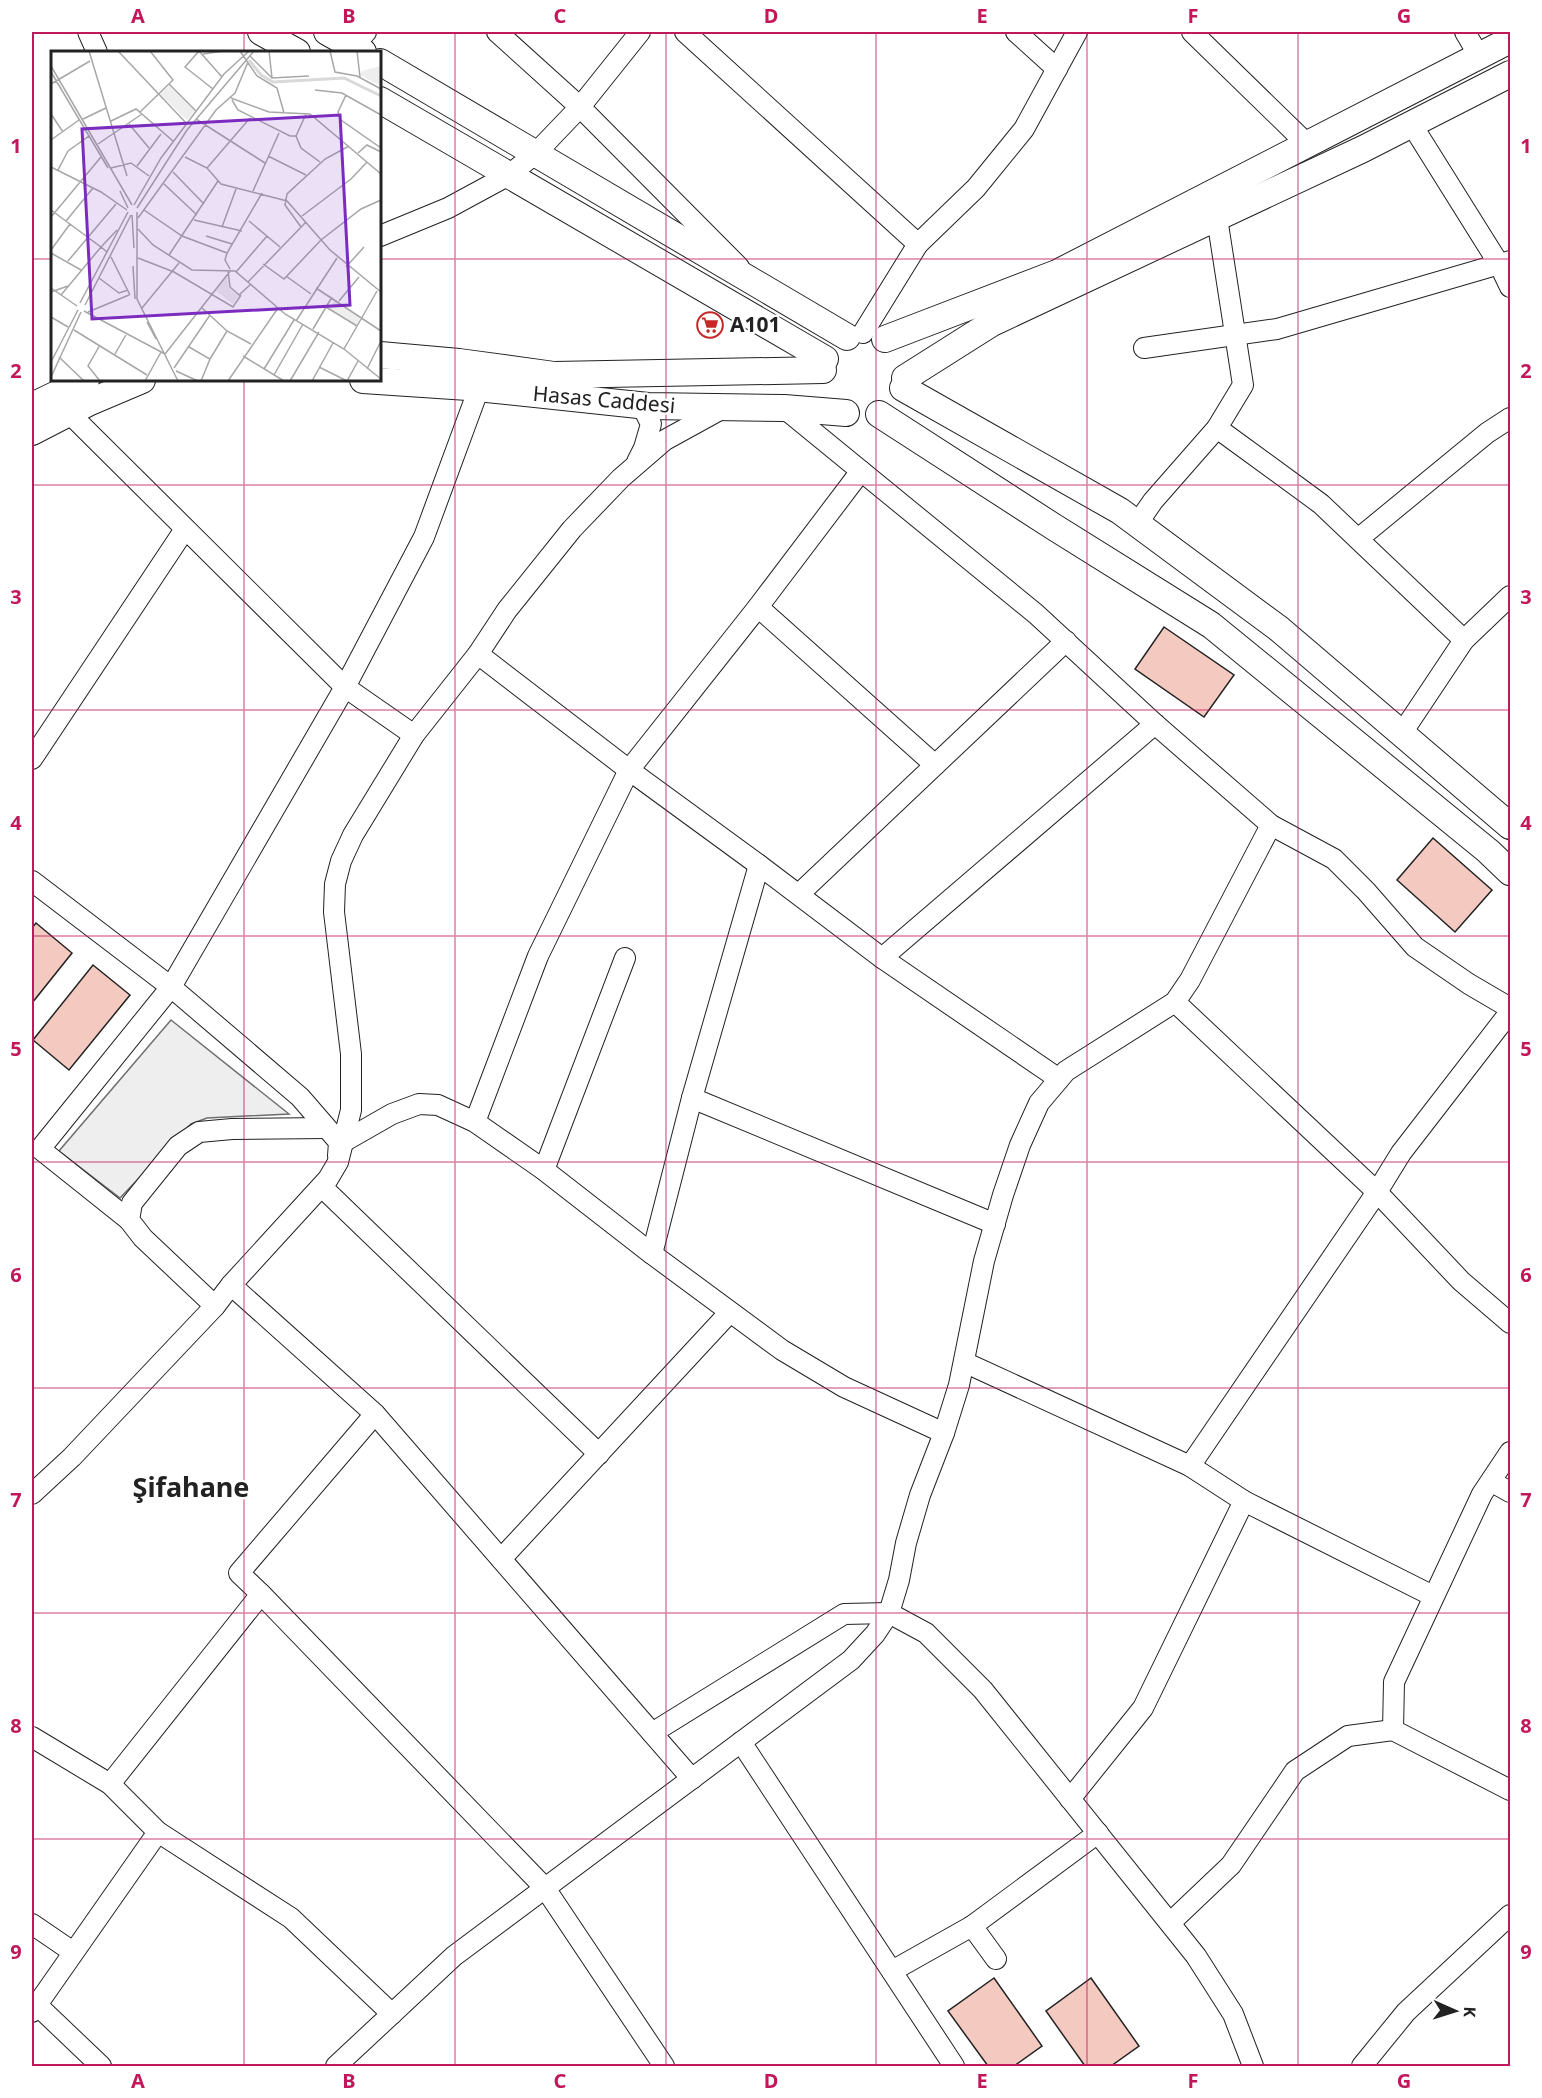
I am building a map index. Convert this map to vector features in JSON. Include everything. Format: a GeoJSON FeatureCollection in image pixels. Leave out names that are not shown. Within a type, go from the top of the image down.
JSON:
{"type":"FeatureCollection","features":[{"type":"Feature","properties":{"kind":"main road"},"geometry":{"type":"LineString","coordinates":[[261,32],[295,51]]}},
{"type":"Feature","properties":{"kind":"main road"},"geometry":{"type":"LineString","coordinates":[[327,32],[357,46]]}},
{"type":"Feature","properties":{"kind":"main road"},"geometry":{"type":"LineString","coordinates":[[381,64],[756,283],[865,336],[895,347],[901,356],[905,370],[904,383],[897,400],[886,411],[866,417],[846,413],[831,402],[824,387],[824,365],[835,344],[865,336],[1057,273],[1510,40]]}},
{"type":"Feature","properties":{"kind":"main road"},"geometry":{"type":"LineString","coordinates":[[904,383],[993,323],[1217,218],[1510,74]]}},
{"type":"Feature","properties":{"kind":"main road"},"geometry":{"type":"LineString","coordinates":[[381,101],[824,365]]}},
{"type":"Feature","properties":{"kind":"main road","name":"Hasas Caddesi"},"geometry":{"type":"LineString","coordinates":[[381,355],[459,362],[554,375],[824,365]]}},
{"type":"Feature","properties":{"kind":"main road"},"geometry":{"type":"LineString","coordinates":[[32,406],[84,381]]}},
{"type":"Feature","properties":{"kind":"main road"},"geometry":{"type":"LineString","coordinates":[[32,432],[140,381]]}},
{"type":"Feature","properties":{"kind":"main road","name":"Hasas Caddesi"},"geometry":{"type":"LineString","coordinates":[[378,381],[480,388],[631,404],[784,408],[846,413]]}},
{"type":"Feature","properties":{"kind":"main road"},"geometry":{"type":"LineString","coordinates":[[904,383],[1137,524],[1278,628],[1510,826]]}},
{"type":"Feature","properties":{"kind":"main road"},"geometry":{"type":"LineString","coordinates":[[879,414],[1211,625],[1488,851],[1510,872]]}},
{"type":"Feature","properties":{"kind":"street"},"geometry":{"type":"LineString","coordinates":[[88,32],[97,51]]}},
{"type":"Feature","properties":{"kind":"street"},"geometry":{"type":"LineString","coordinates":[[497,32],[580,107],[756,283]]}},
{"type":"Feature","properties":{"kind":"street"},"geometry":{"type":"LineString","coordinates":[[381,236],[448,208],[508,175],[535,154],[580,107],[640,32]]}},
{"type":"Feature","properties":{"kind":"street"},"geometry":{"type":"LineString","coordinates":[[685,32],[918,244]]}},
{"type":"Feature","properties":{"kind":"street"},"geometry":{"type":"LineString","coordinates":[[1016,32],[1057,69]]}},
{"type":"Feature","properties":{"kind":"street"},"geometry":{"type":"LineString","coordinates":[[865,336],[918,244],[976,188],[1024,129],[1077,32]]}},
{"type":"Feature","properties":{"kind":"street"},"geometry":{"type":"LineString","coordinates":[[1192,32],[1308,145]]}},
{"type":"Feature","properties":{"kind":"street"},"geometry":{"type":"LineString","coordinates":[[1465,32],[1479,56]]}},
{"type":"Feature","properties":{"kind":"street"},"geometry":{"type":"LineString","coordinates":[[1412,124],[1505,262],[1510,287]]}},
{"type":"Feature","properties":{"kind":"street"},"geometry":{"type":"LineString","coordinates":[[1137,524],[1153,501],[1217,428],[1243,385],[1217,218]]}},
{"type":"Feature","properties":{"kind":"street"},"geometry":{"type":"LineString","coordinates":[[1144,348],[1276,329],[1505,262]]}},
{"type":"Feature","properties":{"kind":"street"},"geometry":{"type":"LineString","coordinates":[[215,1306],[142,1238],[129,1221],[40,1149],[171,987],[345,687],[424,537],[480,388]]}},
{"type":"Feature","properties":{"kind":"street"},"geometry":{"type":"LineString","coordinates":[[631,404],[644,410],[649,415],[651,424],[644,448],[634,467]]}},
{"type":"Feature","properties":{"kind":"street"},"geometry":{"type":"LineString","coordinates":[[32,1494],[72,1457],[215,1306],[231,1285],[322,1187],[338,1162],[351,1110],[351,1054],[334,912],[335,884],[341,861],[353,835],[414,735],[478,654],[507,610],[572,529],[634,467],[665,440],[724,407]]}},
{"type":"Feature","properties":{"kind":"street"},"geometry":{"type":"LineString","coordinates":[[784,408],[1036,614],[1155,724],[1271,825],[1334,859],[1366,891],[1415,947],[1510,1010],[1401,1153],[1191,1466]]}},
{"type":"Feature","properties":{"kind":"street"},"geometry":{"type":"LineString","coordinates":[[69,413],[345,687],[414,735]]}},
{"type":"Feature","properties":{"kind":"street"},"geometry":{"type":"LineString","coordinates":[[1358,539],[1487,433],[1510,418]]}},
{"type":"Feature","properties":{"kind":"street"},"geometry":{"type":"LineString","coordinates":[[1217,428],[1321,504],[1464,640]]}},
{"type":"Feature","properties":{"kind":"street"},"geometry":{"type":"LineString","coordinates":[[475,1122],[538,956],[629,770],[758,607],[861,471]]}},
{"type":"Feature","properties":{"kind":"street"},"geometry":{"type":"LineString","coordinates":[[32,759],[185,528]]}},
{"type":"Feature","properties":{"kind":"street"},"geometry":{"type":"LineString","coordinates":[[1402,733],[1464,640],[1510,596]]}},
{"type":"Feature","properties":{"kind":"street"},"geometry":{"type":"LineString","coordinates":[[758,607],[935,765]]}},
{"type":"Feature","properties":{"kind":"street"},"geometry":{"type":"LineString","coordinates":[[799,894],[1066,641]]}},
{"type":"Feature","properties":{"kind":"street"},"geometry":{"type":"LineString","coordinates":[[478,654],[629,770],[799,894],[882,958],[1059,1079]]}},
{"type":"Feature","properties":{"kind":"street"},"geometry":{"type":"LineString","coordinates":[[882,958],[1155,724]]}},
{"type":"Feature","properties":{"kind":"street"},"geometry":{"type":"LineString","coordinates":[[336,2067],[454,1956],[851,1660],[875,1634],[889,1613],[917,1504],[944,1433],[959,1385],[984,1261],[1020,1145],[1039,1103],[1066,1071],[1175,1002],[1190,980],[1271,825]]}},
{"type":"Feature","properties":{"kind":"street"},"geometry":{"type":"LineString","coordinates":[[652,1254],[692,1098],[759,865]]}},
{"type":"Feature","properties":{"kind":"street"},"geometry":{"type":"LineString","coordinates":[[35,892],[171,987],[300,1097],[339,1142],[338,1162]]}},
{"type":"Feature","properties":{"kind":"street"},"geometry":{"type":"LineString","coordinates":[[544,1170],[625,958]]}},
{"type":"Feature","properties":{"kind":"street"},"geometry":{"type":"LineString","coordinates":[[1175,1002],[1377,1192],[1461,1281],[1510,1323]]}},
{"type":"Feature","properties":{"kind":"street"},"geometry":{"type":"LineString","coordinates":[[692,1098],[995,1224]]}},
{"type":"Feature","properties":{"kind":"street"},"geometry":{"type":"LineString","coordinates":[[343,1142],[392,1114],[419,1104],[438,1105],[475,1122],[544,1170],[652,1254],[782,1350],[844,1387],[944,1433]]}},
{"type":"Feature","properties":{"kind":"street"},"geometry":{"type":"LineString","coordinates":[[129,1221],[132,1203],[178,1146],[199,1132],[231,1129],[326,1128]]}},
{"type":"Feature","properties":{"kind":"street"},"geometry":{"type":"LineString","coordinates":[[322,1187],[599,1454]]}},
{"type":"Feature","properties":{"kind":"street"},"geometry":{"type":"LineString","coordinates":[[231,1285],[375,1414],[692,1779]]}},
{"type":"Feature","properties":{"kind":"street"},"geometry":{"type":"LineString","coordinates":[[501,1559],[730,1312]]}},
{"type":"Feature","properties":{"kind":"street"},"geometry":{"type":"LineString","coordinates":[[964,1362],[1191,1466],[1244,1501],[1433,1596]]}},
{"type":"Feature","properties":{"kind":"street"},"geometry":{"type":"LineString","coordinates":[[375,1414],[239,1574],[261,1594],[544,1888],[664,2067]]}},
{"type":"Feature","properties":{"kind":"street"},"geometry":{"type":"LineString","coordinates":[[1393,1730],[1394,1682],[1482,1494],[1510,1452]]}},
{"type":"Feature","properties":{"kind":"street"},"geometry":{"type":"LineString","coordinates":[[1492,1482],[1510,1492]]}},
{"type":"Feature","properties":{"kind":"street"},"geometry":{"type":"LineString","coordinates":[[1070,1799],[1143,1708],[1244,1501]]}},
{"type":"Feature","properties":{"kind":"street"},"geometry":{"type":"LineString","coordinates":[[110,1785],[261,1594]]}},
{"type":"Feature","properties":{"kind":"street"},"geometry":{"type":"LineString","coordinates":[[652,1733],[844,1614],[889,1613],[926,1633],[983,1689],[1196,1956],[1233,2014],[1253,2067]]}},
{"type":"Feature","properties":{"kind":"street"},"geometry":{"type":"LineString","coordinates":[[1170,1923],[1231,1865],[1295,1771],[1348,1736],[1393,1730],[1510,1790]]}},
{"type":"Feature","properties":{"kind":"street"},"geometry":{"type":"LineString","coordinates":[[32,1737],[110,1785],[158,1832],[291,1918],[392,2014]]}},
{"type":"Feature","properties":{"kind":"street"},"geometry":{"type":"LineString","coordinates":[[741,1742],[954,2067]]}},
{"type":"Feature","properties":{"kind":"street"},"geometry":{"type":"LineString","coordinates":[[101,2067],[34,2008],[158,1832]]}},
{"type":"Feature","properties":{"kind":"street"},"geometry":{"type":"LineString","coordinates":[[892,1971],[972,1926],[1098,1833]]}},
{"type":"Feature","properties":{"kind":"street"},"geometry":{"type":"LineString","coordinates":[[1362,2067],[1406,2012],[1510,1915]]}},
{"type":"Feature","properties":{"kind":"street"},"geometry":{"type":"LineString","coordinates":[[32,1924],[73,1952]]}},
{"type":"Feature","properties":{"kind":"street"},"geometry":{"type":"LineString","coordinates":[[972,1926],[996,1959]]}},
{"type":"Feature","properties":{"kind":"shaded area"},"geometry":{"type":"Polygon","coordinates":[[[171,1020],[289,1114],[207,1118],[191,1124],[120,1198],[59,1151],[171,1020]]]}},
{"type":"Feature","properties":{"kind":"building"},"geometry":{"type":"Polygon","coordinates":[[[1164,627],[1234,675],[1204,717],[1135,669],[1164,627]]]}},
{"type":"Feature","properties":{"kind":"building"},"geometry":{"type":"Polygon","coordinates":[[[1433,838],[1492,890],[1455,932],[1397,880],[1433,838]]]}},
{"type":"Feature","properties":{"kind":"building"},"geometry":{"type":"Polygon","coordinates":[[[36,923],[72,953],[32,1003],[32,928],[36,923]]]}},
{"type":"Feature","properties":{"kind":"building"},"geometry":{"type":"Polygon","coordinates":[[[93,965],[130,995],[69,1070],[33,1040],[93,965]]]}},
{"type":"Feature","properties":{"kind":"building"},"geometry":{"type":"Polygon","coordinates":[[[994,1978],[1042,2046],[1014,2066],[988,2066],[948,2011],[994,1978]]]}},
{"type":"Feature","properties":{"kind":"building"},"geometry":{"type":"Polygon","coordinates":[[[1091,1978],[1139,2046],[1111,2066],[1085,2066],[1046,2011],[1091,1978]]]}},
{"type":"Feature","properties":{"kind":"place","name":"A101"},"geometry":{"type":"Point","coordinates":[710,325]}},
{"type":"Feature","properties":{"kind":"district","name":"Şifahane"},"geometry":{"type":"Point","coordinates":[191,1488]}}]}
